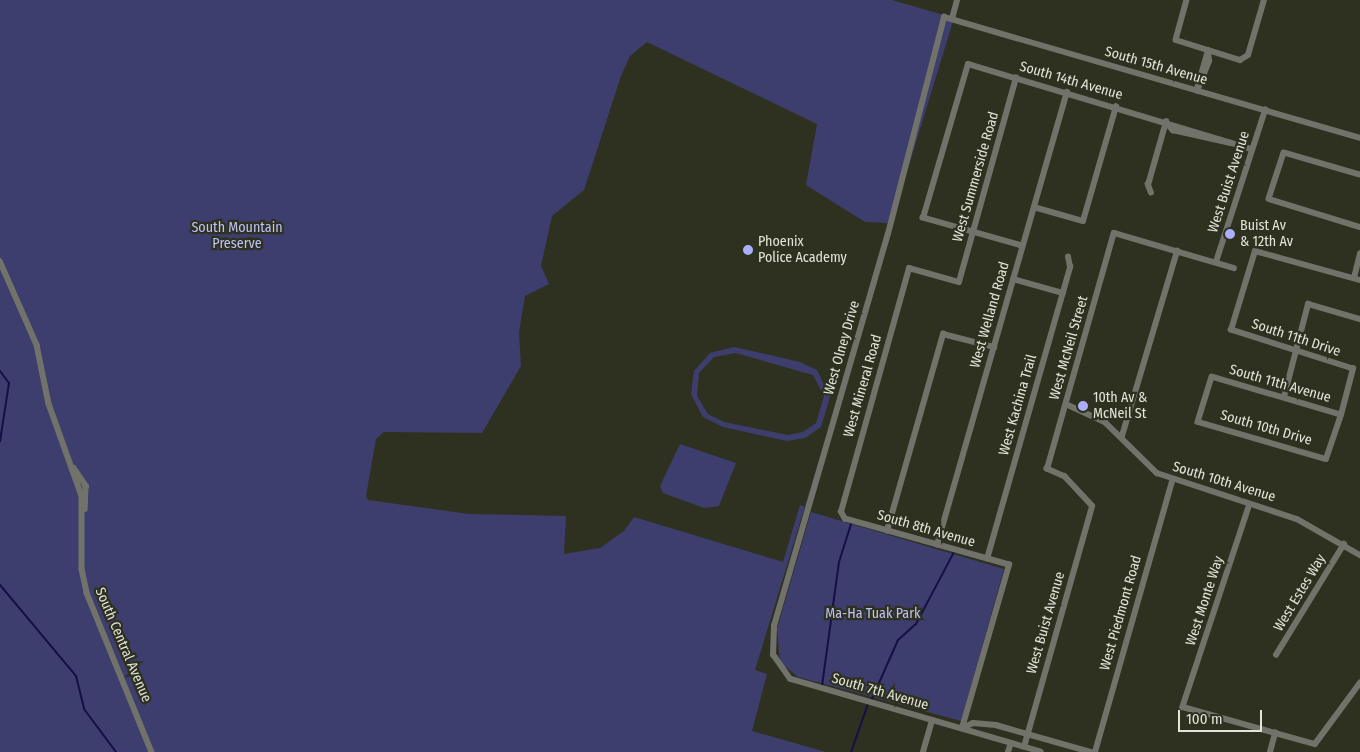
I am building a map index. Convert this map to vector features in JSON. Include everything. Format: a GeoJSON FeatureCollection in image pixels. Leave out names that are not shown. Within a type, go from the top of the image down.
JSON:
{"type":"FeatureCollection","features":[{"type":"Feature","properties":{"kind":"street"},"geometry":{"type":"LineString","coordinates":[[952,19],[957,0]]}},
{"type":"Feature","properties":{"kind":"street"},"geometry":{"type":"LineString","coordinates":[[1187,0],[1176,40],[1208,51],[1245,60],[1264,0]]}},
{"type":"Feature","properties":{"kind":"street","name":"South 15th Avenue"},"geometry":{"type":"LineString","coordinates":[[944,17],[1360,138]]}},
{"type":"Feature","properties":{"kind":"street","name":"West Olney Drive"},"geometry":{"type":"LineString","coordinates":[[790,679],[773,655],[774,626],[888,234],[944,17]]}},
{"type":"Feature","properties":{"kind":"street"},"geometry":{"type":"LineString","coordinates":[[1197,91],[1208,51]]}},
{"type":"Feature","properties":{"kind":"street","name":"South 14th Avenue"},"geometry":{"type":"LineString","coordinates":[[973,232],[923,218],[968,64],[1067,92],[1252,149]]}},
{"type":"Feature","properties":{"kind":"street","name":"West Summerside Road"},"geometry":{"type":"LineString","coordinates":[[909,268],[959,282],[1016,78]]}},
{"type":"Feature","properties":{"kind":"street","name":"West Welland Road"},"geometry":{"type":"LineString","coordinates":[[937,545],[1067,92]]}},
{"type":"Feature","properties":{"kind":"street"},"geometry":{"type":"LineString","coordinates":[[1034,208],[1083,221],[1116,107]]}},
{"type":"Feature","properties":{"kind":"street","name":"West Buist Avenue"},"geometry":{"type":"LineString","coordinates":[[1216,262],[1265,110]]}},
{"type":"Feature","properties":{"kind":"street"},"geometry":{"type":"LineString","coordinates":[[1151,193],[1148,185],[1166,122]]}},
{"type":"Feature","properties":{"kind":"street"},"geometry":{"type":"LineString","coordinates":[[1360,175],[1284,153],[1269,199],[1360,227]]}},
{"type":"Feature","properties":{"kind":"street"},"geometry":{"type":"LineString","coordinates":[[973,232],[1022,246]]}},
{"type":"Feature","properties":{"kind":"street","name":"West McNeil Street"},"geometry":{"type":"LineString","coordinates":[[1092,506],[1065,477],[1047,469],[1114,233],[1177,251]]}},
{"type":"Feature","properties":{"kind":"street"},"geometry":{"type":"LineString","coordinates":[[1122,436],[1177,251],[1234,268]]}},
{"type":"Feature","properties":{"kind":"street","name":"South 11th Drive"},"geometry":{"type":"LineString","coordinates":[[1341,415],[1353,369],[1231,330],[1255,251],[1357,279]]}},
{"type":"Feature","properties":{"kind":"street"},"geometry":{"type":"LineString","coordinates":[[1357,279],[1360,254]]}},
{"type":"Feature","properties":{"kind":"street","name":"West Kachina Trail"},"geometry":{"type":"LineString","coordinates":[[987,559],[1062,293],[1068,257]]}},
{"type":"Feature","properties":{"kind":"street","name":"South Central Avenue"},"geometry":{"type":"LineString","coordinates":[[0,261],[37,345],[48,404],[74,468],[83,516],[82,569],[87,593],[152,752]]}},
{"type":"Feature","properties":{"kind":"street","name":"West Mineral Road"},"geometry":{"type":"LineString","coordinates":[[841,512],[909,268]]}},
{"type":"Feature","properties":{"kind":"street"},"geometry":{"type":"LineString","coordinates":[[1013,279],[1062,293]]}},
{"type":"Feature","properties":{"kind":"street"},"geometry":{"type":"LineString","coordinates":[[1284,397],[1308,304],[1360,319]]}},
{"type":"Feature","properties":{"kind":"street"},"geometry":{"type":"LineString","coordinates":[[886,531],[943,334],[994,347]]}},
{"type":"Feature","properties":{"kind":"street","name":"South 11th Avenue"},"geometry":{"type":"LineString","coordinates":[[1198,422],[1212,377],[1341,415]]}},
{"type":"Feature","properties":{"kind":"street","name":"South 10th Avenue"},"geometry":{"type":"LineString","coordinates":[[1066,404],[1100,419],[1122,436],[1151,469],[1172,481],[1306,523],[1360,555]]}},
{"type":"Feature","properties":{"kind":"street","name":"South 10th Drive"},"geometry":{"type":"LineString","coordinates":[[1198,422],[1326,459],[1341,415]]}},
{"type":"Feature","properties":{"kind":"street","name":"West Piedmont Road"},"geometry":{"type":"LineString","coordinates":[[1093,752],[1172,481]]}},
{"type":"Feature","properties":{"kind":"street","name":"West Monte Way"},"geometry":{"type":"LineString","coordinates":[[1250,504],[1183,707],[1276,733]]}},
{"type":"Feature","properties":{"kind":"street","name":"West Buist Avenue"},"geometry":{"type":"LineString","coordinates":[[1024,747],[1092,506]]}},
{"type":"Feature","properties":{"kind":"street","name":"South 8th Avenue"},"geometry":{"type":"LineString","coordinates":[[841,512],[845,519],[1008,565],[962,728]]}},
{"type":"Feature","properties":{"kind":"street","name":"West Estes Way"},"geometry":{"type":"LineString","coordinates":[[1276,655],[1344,544]]}},
{"type":"Feature","properties":{"kind":"street","name":"South 7th Avenue"},"geometry":{"type":"LineString","coordinates":[[790,679],[1041,752]]}},
{"type":"Feature","properties":{"kind":"street"},"geometry":{"type":"LineString","coordinates":[[1270,752],[1276,733],[1315,744],[1360,683]]}},
{"type":"Feature","properties":{"kind":"street"},"geometry":{"type":"LineString","coordinates":[[923,752],[932,720]]}},
{"type":"Feature","properties":{"kind":"street","name":"South 7th Avenue"},"geometry":{"type":"LineString","coordinates":[[962,728],[982,722],[1093,752]]}},
{"type":"Feature","properties":{"kind":"street"},"geometry":{"type":"LineString","coordinates":[[1008,752],[1010,743]]}},
{"type":"Feature","properties":{"kind":"green space","name":"South Mountain Preserve"},"geometry":{"type":"Polygon","coordinates":[[[0,0],[892,0],[954,18],[828,431],[888,223],[865,222],[806,185],[817,124],[647,42],[630,56],[621,76],[584,190],[552,216],[541,266],[549,284],[525,296],[519,332],[521,366],[482,433],[384,432],[376,439],[366,496],[368,500],[469,514],[566,516],[564,554],[600,548],[624,531],[634,517],[783,562],[800,505],[805,507],[755,670],[767,674],[752,731],[826,752],[0,752],[0,0]]]}},
{"type":"Feature","properties":{"kind":"green space"},"geometry":{"type":"Polygon","coordinates":[[[734,347],[800,362],[817,370],[830,397],[821,427],[805,438],[787,441],[723,427],[703,417],[691,394],[694,371],[710,353],[734,347]],[[736,353],[714,357],[699,373],[697,396],[708,414],[724,422],[788,435],[803,432],[816,423],[824,396],[813,375],[736,353]]]}},
{"type":"Feature","properties":{"kind":"green space"},"geometry":{"type":"Polygon","coordinates":[[[680,444],[736,463],[719,506],[704,508],[663,493],[660,486],[680,444]]]}},
{"type":"Feature","properties":{"kind":"green space","name":"Ma-Ha Tuak Park"},"geometry":{"type":"Polygon","coordinates":[[[811,512],[1004,569],[961,721],[798,677],[780,662],[777,629],[811,512]]]}},
{"type":"Feature","properties":{"kind":"waterway"},"geometry":{"type":"LineString","coordinates":[[0,371],[9,383],[0,441]]}},
{"type":"Feature","properties":{"kind":"waterway"},"geometry":{"type":"LineString","coordinates":[[822,686],[839,562],[852,521]]}},
{"type":"Feature","properties":{"kind":"waterway"},"geometry":{"type":"LineString","coordinates":[[871,701],[898,640],[916,624],[954,552]]}},
{"type":"Feature","properties":{"kind":"waterway"},"geometry":{"type":"LineString","coordinates":[[0,585],[76,676],[84,709],[116,752]]}},
{"type":"Feature","properties":{"kind":"waterway"},"geometry":{"type":"LineString","coordinates":[[851,752],[868,704]]}},
{"type":"Feature","properties":{"kind":"place","name":"Buist Av & 12th Av"},"geometry":{"type":"Point","coordinates":[1230,234]}},
{"type":"Feature","properties":{"kind":"place","name":"Phoenix Police Academy"},"geometry":{"type":"Point","coordinates":[748,250]}},
{"type":"Feature","properties":{"kind":"place","name":"10th Av & McNeil St"},"geometry":{"type":"Point","coordinates":[1083,406]}}]}
